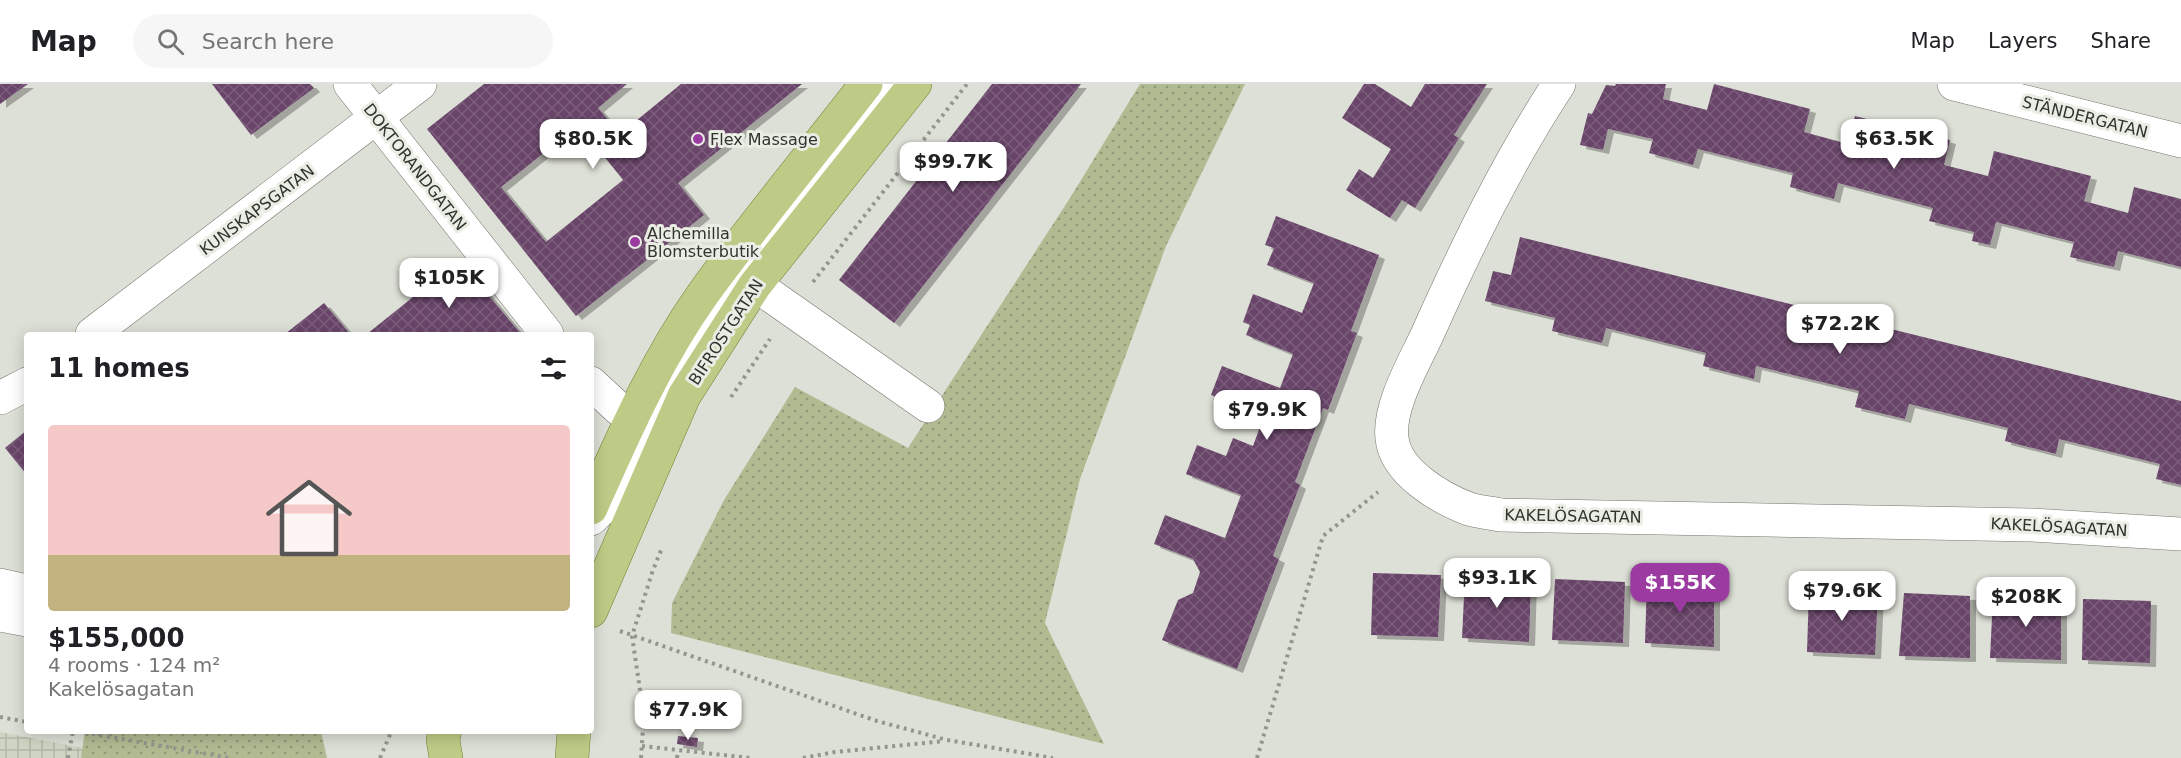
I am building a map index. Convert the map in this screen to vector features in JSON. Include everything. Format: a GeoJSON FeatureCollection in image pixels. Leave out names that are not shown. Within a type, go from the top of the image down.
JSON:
{"type":"FeatureCollection","features":[{"type":"Feature","properties":{"kind":"main road","name":"BIFROSTGATAN"},"geometry":{"type":"LineString","coordinates":[[594,604],[684,396],[742,275],[866,84]]}},
{"type":"Feature","properties":{"kind":"main road","name":"BIFROSTGATAN"},"geometry":{"type":"LineString","coordinates":[[594,501],[632,417],[663,358],[703,294],[742,275],[915,84]]}},
{"type":"Feature","properties":{"kind":"main road"},"geometry":{"type":"LineString","coordinates":[[572,758],[574,734]]}},
{"type":"Feature","properties":{"kind":"street","name":"DOKTORANDGATAN"},"geometry":{"type":"LineString","coordinates":[[350,84],[545,332]]}},
{"type":"Feature","properties":{"kind":"street","name":"KUNSKAPSGATAN"},"geometry":{"type":"LineString","coordinates":[[95,332],[420,84]]}},
{"type":"Feature","properties":{"kind":"street"},"geometry":{"type":"LineString","coordinates":[[594,516],[618,493],[656,413],[688,356],[742,275],[890,84]]}},
{"type":"Feature","properties":{"kind":"street","name":"KAKELÖSAGATAN"},"geometry":{"type":"LineString","coordinates":[[1559,84],[1518,150],[1486,209],[1408,375],[1393,417],[1392,439],[1407,469],[1427,487],[1447,499],[1472,509],[1501,515],[2032,525],[2181,534]]}},
{"type":"Feature","properties":{"kind":"street","name":"STÄNDERGATAN"},"geometry":{"type":"LineString","coordinates":[[1954,84],[2181,141]]}},
{"type":"Feature","properties":{"kind":"street"},"geometry":{"type":"LineString","coordinates":[[742,275],[927,406]]}},
{"type":"Feature","properties":{"kind":"street"},"geometry":{"type":"LineString","coordinates":[[0,398],[24,386]]}},
{"type":"Feature","properties":{"kind":"street"},"geometry":{"type":"LineString","coordinates":[[594,386],[619,409],[632,417]]}},
{"type":"Feature","properties":{"kind":"street"},"geometry":{"type":"LineString","coordinates":[[0,585],[24,590]]}},
{"type":"Feature","properties":{"kind":"street"},"geometry":{"type":"LineString","coordinates":[[0,615],[24,619]]}},
{"type":"Feature","properties":{"kind":"path"},"geometry":{"type":"LineString","coordinates":[[1257,758],[1323,536],[1407,469]]}},
{"type":"Feature","properties":{"kind":"path"},"geometry":{"type":"LineString","coordinates":[[641,758],[640,690],[632,636],[877,721],[947,740],[1053,758]]}},
{"type":"Feature","properties":{"kind":"path"},"geometry":{"type":"LineString","coordinates":[[0,717],[24,721]]}},
{"type":"Feature","properties":{"kind":"path"},"geometry":{"type":"LineString","coordinates":[[68,758],[72,734]]}},
{"type":"Feature","properties":{"kind":"path"},"geometry":{"type":"LineString","coordinates":[[90,734],[230,758]]}},
{"type":"Feature","properties":{"kind":"path"},"geometry":{"type":"LineString","coordinates":[[380,758],[390,734]]}},
{"type":"Feature","properties":{"kind":"path"},"geometry":{"type":"LineString","coordinates":[[803,758],[947,740]]}},
{"type":"Feature","properties":{"kind":"path"},"geometry":{"type":"LineString","coordinates":[[642,746],[750,758]]}},
{"type":"Feature","properties":{"kind":"path"},"geometry":{"type":"LineString","coordinates":[[677,758],[678,751]]}},
{"type":"Feature","properties":{"kind":"shaded area"},"geometry":{"type":"Polygon","coordinates":[[[0,732],[83,748],[81,758],[0,758],[0,732]]]}},
{"type":"Feature","properties":{"kind":"green space"},"geometry":{"type":"Polygon","coordinates":[[[1140,84],[1245,84],[1166,246],[1080,479],[1045,623],[1104,744],[671,633],[672,603],[724,500],[795,387],[908,448],[1070,198],[1140,84]]]}},
{"type":"Feature","properties":{"kind":"green space"},"geometry":{"type":"Polygon","coordinates":[[[84,734],[322,734],[327,758],[81,758],[84,734]]]}},
{"type":"Feature","properties":{"kind":"building"},"geometry":{"type":"Polygon","coordinates":[[[0,84],[28,84],[0,104],[0,84]]]}},
{"type":"Feature","properties":{"kind":"building"},"geometry":{"type":"Polygon","coordinates":[[[212,84],[310,84],[314,88],[251,135],[212,84]]]}},
{"type":"Feature","properties":{"kind":"building"},"geometry":{"type":"Polygon","coordinates":[[[484,84],[627,84],[598,108],[620,134],[681,84],[802,84],[678,183],[704,215],[576,316],[427,129],[484,84]],[[579,125],[501,187],[546,242],[623,180],[579,125]]]}},
{"type":"Feature","properties":{"kind":"building"},"geometry":{"type":"Polygon","coordinates":[[[992,84],[1081,84],[894,323],[839,280],[992,84]]]}},
{"type":"Feature","properties":{"kind":"building"},"geometry":{"type":"Polygon","coordinates":[[[1364,84],[1375,84],[1411,107],[1425,84],[1487,84],[1454,135],[1459,138],[1415,208],[1402,200],[1390,218],[1346,190],[1359,169],[1373,178],[1391,149],[1342,118],[1364,84]]]}},
{"type":"Feature","properties":{"kind":"building"},"geometry":{"type":"Polygon","coordinates":[[[1616,84],[1666,84],[1663,99],[1707,110],[1714,84],[1810,109],[1804,132],[1848,144],[1855,116],[1950,140],[1944,165],[1988,176],[1994,151],[2091,176],[2084,201],[2128,213],[2134,187],[2181,199],[2181,267],[2118,251],[2114,267],[2070,257],[2074,242],[1996,222],[1990,245],[1972,241],[1974,232],[1929,221],[1933,208],[1838,183],[1834,199],[1790,187],[1793,173],[1698,149],[1693,165],[1649,153],[1653,139],[1608,129],[1603,150],[1580,145],[1588,113],[1592,114],[1606,85],[1615,86],[1616,84]]]}},
{"type":"Feature","properties":{"kind":"building"},"geometry":{"type":"Polygon","coordinates":[[[1276,216],[1379,255],[1351,331],[1357,333],[1328,410],[1323,408],[1295,482],[1300,485],[1273,556],[1279,559],[1237,669],[1162,640],[1178,600],[1193,593],[1200,572],[1193,559],[1154,544],[1165,515],[1225,538],[1241,495],[1186,474],[1197,445],[1226,456],[1233,438],[1253,446],[1264,416],[1211,395],[1222,366],[1280,388],[1293,354],[1246,335],[1250,325],[1243,322],[1253,294],[1302,313],[1314,283],[1267,265],[1274,248],[1265,245],[1276,216]]]}},
{"type":"Feature","properties":{"kind":"building"},"geometry":{"type":"Polygon","coordinates":[[[1520,237],[2181,401],[2181,485],[2156,479],[2160,464],[2059,439],[2056,454],[2005,441],[2008,428],[1909,404],[1905,419],[1855,407],[1859,391],[1756,366],[1754,379],[1703,366],[1706,353],[1606,328],[1602,343],[1552,331],[1555,318],[1485,301],[1493,271],[1511,275],[1520,237]]]}},
{"type":"Feature","properties":{"kind":"building"},"geometry":{"type":"Polygon","coordinates":[[[459,260],[519,332],[369,332],[459,260]]]}},
{"type":"Feature","properties":{"kind":"building"},"geometry":{"type":"Polygon","coordinates":[[[324,303],[348,332],[288,332],[324,303]]]}},
{"type":"Feature","properties":{"kind":"building"},"geometry":{"type":"Polygon","coordinates":[[[24,432],[24,471],[5,448],[24,432]]]}},
{"type":"Feature","properties":{"kind":"building"},"geometry":{"type":"Polygon","coordinates":[[[1373,573],[1441,575],[1438,637],[1371,635],[1373,573]]]}},
{"type":"Feature","properties":{"kind":"building"},"geometry":{"type":"Polygon","coordinates":[[[1465,576],[1531,579],[1529,642],[1462,638],[1465,576]]]}},
{"type":"Feature","properties":{"kind":"building"},"geometry":{"type":"Polygon","coordinates":[[[1555,579],[1625,582],[1623,643],[1552,640],[1555,579]]]}},
{"type":"Feature","properties":{"kind":"building"},"geometry":{"type":"Polygon","coordinates":[[[1647,582],[1714,585],[1714,647],[1645,643],[1647,582]]]}},
{"type":"Feature","properties":{"kind":"building"},"geometry":{"type":"Polygon","coordinates":[[[1809,590],[1878,592],[1875,655],[1807,652],[1809,590]]]}},
{"type":"Feature","properties":{"kind":"building"},"geometry":{"type":"Polygon","coordinates":[[[1904,593],[1970,596],[1970,658],[1899,656],[1904,593]]]}},
{"type":"Feature","properties":{"kind":"building"},"geometry":{"type":"Polygon","coordinates":[[[1993,597],[2061,598],[2061,660],[1990,658],[1993,597]]]}},
{"type":"Feature","properties":{"kind":"building"},"geometry":{"type":"Polygon","coordinates":[[[2083,599],[2151,601],[2150,663],[2082,660],[2083,599]]]}},
{"type":"Feature","properties":{"kind":"building"},"geometry":{"type":"Polygon","coordinates":[[[678,736],[698,738],[697,747],[677,744],[678,736]]]}},
{"type":"Feature","properties":{"kind":"place","name":"Flex Massage"},"geometry":{"type":"Point","coordinates":[698,139]}},
{"type":"Feature","properties":{"kind":"place","name":"Alchemilla Blomsterbutik"},"geometry":{"type":"Point","coordinates":[635,242]}}]}
